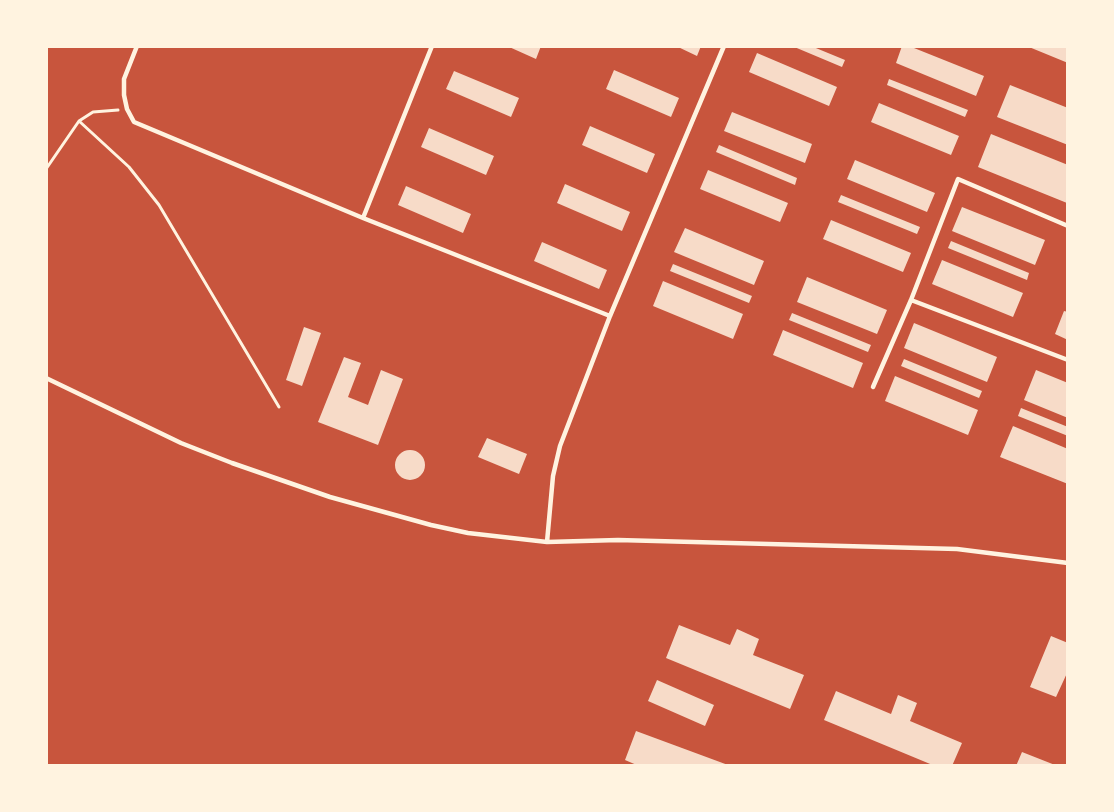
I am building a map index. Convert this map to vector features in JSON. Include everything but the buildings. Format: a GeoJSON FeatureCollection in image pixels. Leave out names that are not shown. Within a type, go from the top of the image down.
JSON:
{"type":"FeatureCollection","features":[{"type":"Feature","properties":{"kind":"lane"},"geometry":{"type":"LineString","coordinates":[[137,46],[124,79],[127,109],[134,122],[363,218],[610,316]]}},
{"type":"Feature","properties":{"kind":"lane"},"geometry":{"type":"LineString","coordinates":[[363,218],[432,46]]}},
{"type":"Feature","properties":{"kind":"lane"},"geometry":{"type":"LineString","coordinates":[[547,542],[553,476],[560,446],[610,316],[724,46]]}},
{"type":"Feature","properties":{"kind":"lane"},"geometry":{"type":"LineString","coordinates":[[873,387],[911,300],[958,179],[1068,226]]}},
{"type":"Feature","properties":{"kind":"lane"},"geometry":{"type":"LineString","coordinates":[[911,300],[1068,360]]}},
{"type":"Feature","properties":{"kind":"lane"},"geometry":{"type":"LineString","coordinates":[[46,378],[181,443],[232,464],[330,497],[468,533],[547,542],[618,540],[957,549],[1068,563]]}},
{"type":"Feature","properties":{"kind":"path"},"geometry":{"type":"LineString","coordinates":[[46,169],[79,121],[93,112],[127,109]]}},
{"type":"Feature","properties":{"kind":"path"},"geometry":{"type":"LineString","coordinates":[[79,121],[129,167],[159,205],[279,407]]}}]}
